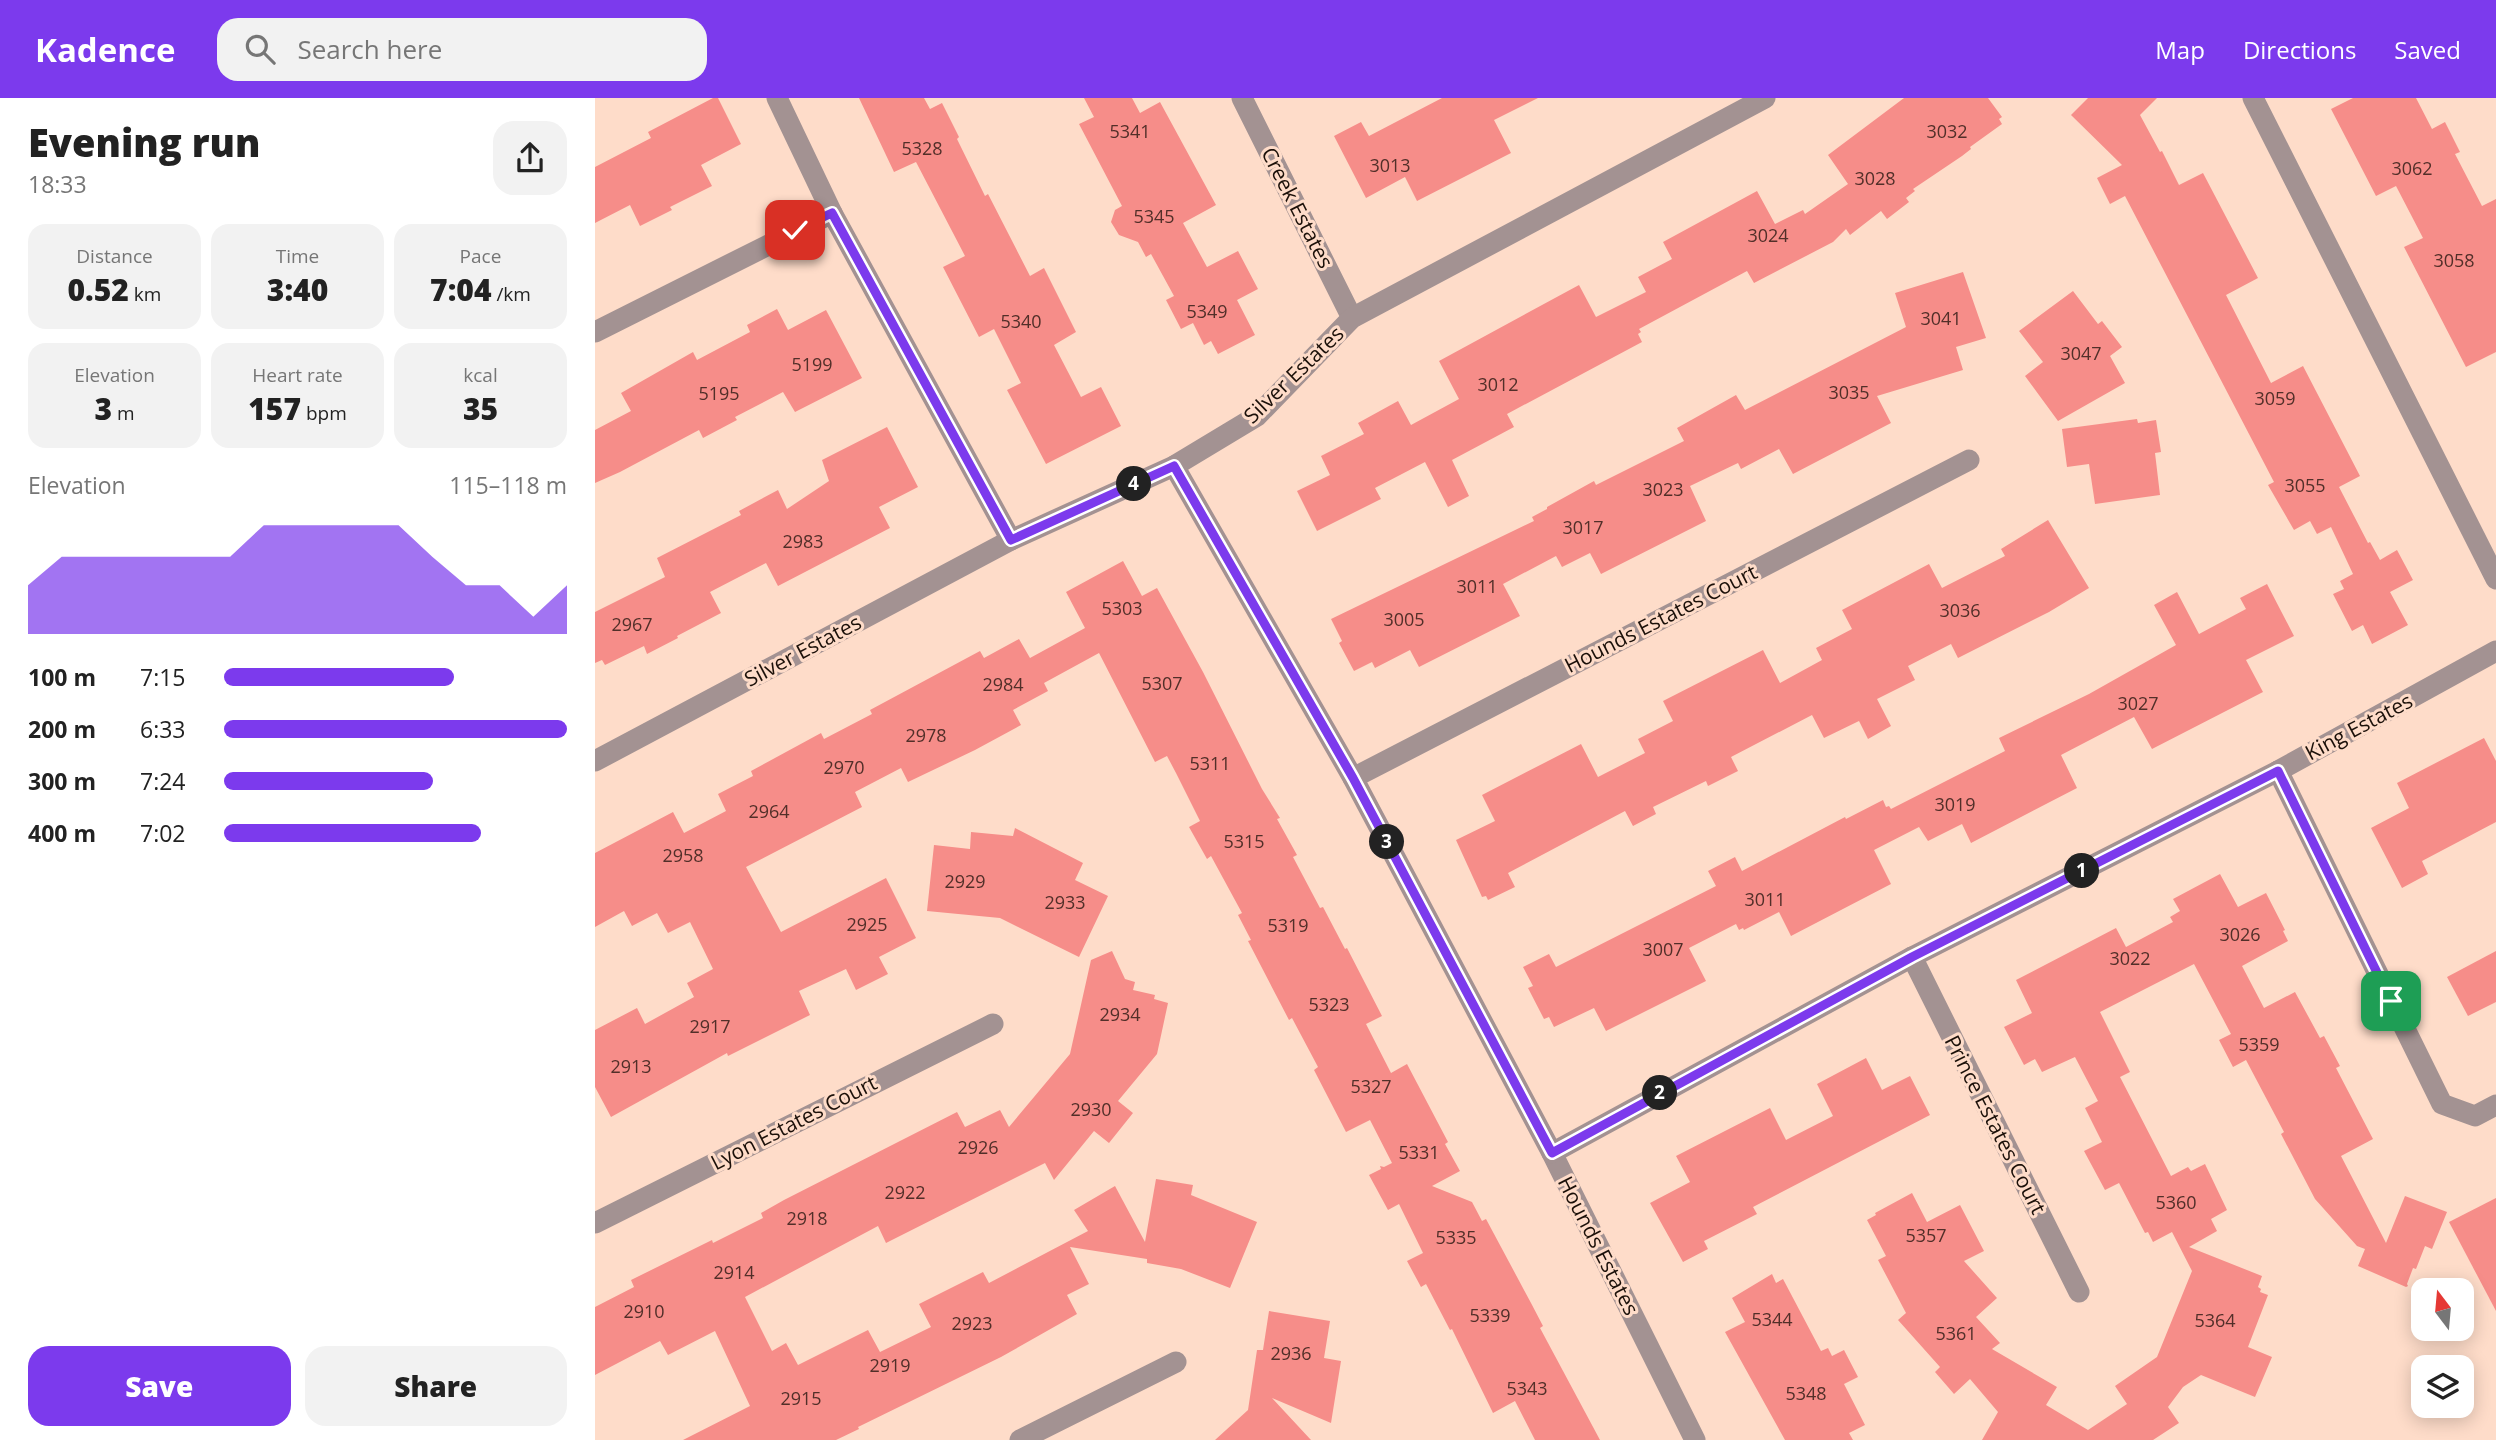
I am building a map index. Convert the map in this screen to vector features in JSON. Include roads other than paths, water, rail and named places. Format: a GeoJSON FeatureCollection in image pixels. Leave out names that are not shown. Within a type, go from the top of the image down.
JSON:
{"type":"FeatureCollection","features":[{"type":"Feature","properties":{"kind":"street"},"geometry":{"type":"LineString","coordinates":[[777,98],[832,213],[1011,540]]}},
{"type":"Feature","properties":{"kind":"street","name":"Creek Estates"},"geometry":{"type":"LineString","coordinates":[[1242,98],[1352,318]]}},
{"type":"Feature","properties":{"kind":"street","name":"Silver Estates"},"geometry":{"type":"LineString","coordinates":[[595,761],[1011,540],[1174,466],[1257,416],[1352,318],[1765,98]]}},
{"type":"Feature","properties":{"kind":"street"},"geometry":{"type":"LineString","coordinates":[[2253,98],[2496,579]]}},
{"type":"Feature","properties":{"kind":"street"},"geometry":{"type":"LineString","coordinates":[[595,332],[832,213]]}},
{"type":"Feature","properties":{"kind":"street","name":"Hounds Estates Court"},"geometry":{"type":"LineString","coordinates":[[1353,778],[1969,460]]}},
{"type":"Feature","properties":{"kind":"street","name":"Hounds Estates"},"geometry":{"type":"LineString","coordinates":[[1174,466],[1353,778],[1552,1153],[1695,1440]]}},
{"type":"Feature","properties":{"kind":"street","name":"King Estates"},"geometry":{"type":"LineString","coordinates":[[1552,1153],[1912,957],[2278,771],[2496,651]]}},
{"type":"Feature","properties":{"kind":"street"},"geometry":{"type":"LineString","coordinates":[[2278,771],[2442,1104],[2475,1116],[2496,1105]]}},
{"type":"Feature","properties":{"kind":"street","name":"Prince Estates Court"},"geometry":{"type":"LineString","coordinates":[[1912,957],[2079,1292]]}},
{"type":"Feature","properties":{"kind":"street","name":"Lyon Estates Court"},"geometry":{"type":"LineString","coordinates":[[595,1223],[993,1024]]}},
{"type":"Feature","properties":{"kind":"street"},"geometry":{"type":"LineString","coordinates":[[1020,1440],[1176,1362]]}}]}
